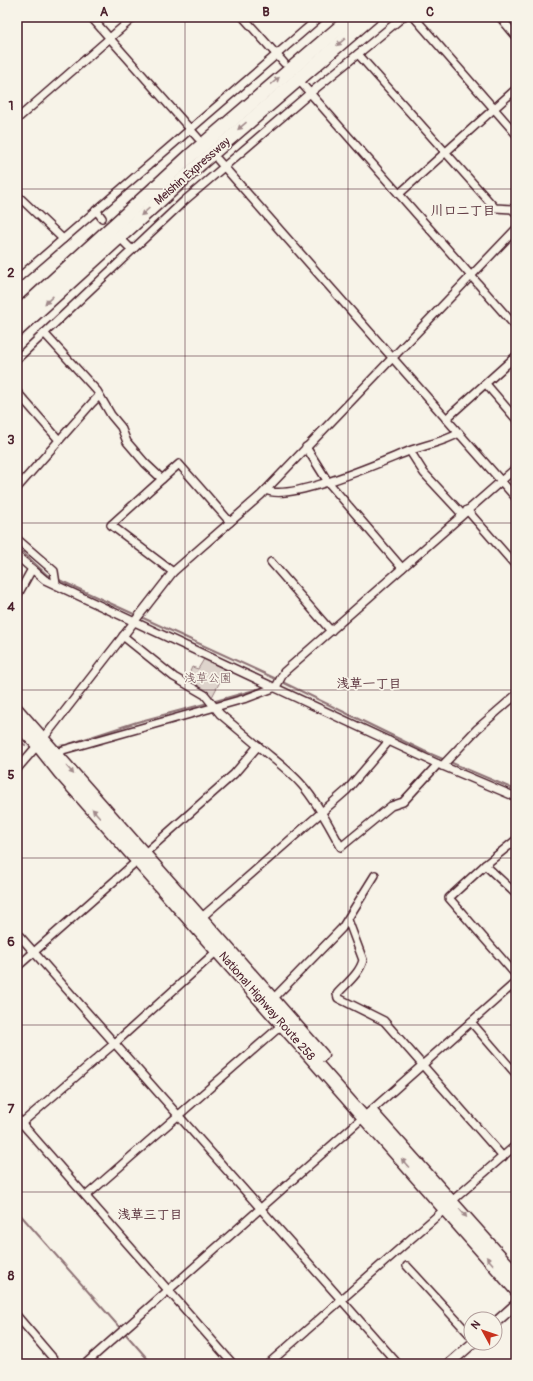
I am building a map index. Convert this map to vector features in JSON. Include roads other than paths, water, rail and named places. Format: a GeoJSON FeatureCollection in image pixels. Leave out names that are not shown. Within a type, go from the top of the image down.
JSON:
{"type":"FeatureCollection","features":[{"type":"Feature","properties":{"kind":"highway","name":"Meishin Expressway"},"geometry":{"type":"LineString","coordinates":[[17,314],[191,155],[352,17]]}},
{"type":"Feature","properties":{"kind":"highway","name":"Meishin Expressway"},"geometry":{"type":"LineString","coordinates":[[17,330],[189,173],[273,99],[371,17]]}},
{"type":"Feature","properties":{"kind":"highway"},"geometry":{"type":"LineString","coordinates":[[17,306],[147,190],[191,155]]}},
{"type":"Feature","properties":{"kind":"highway","name":"National Highway Route 258"},"geometry":{"type":"LineString","coordinates":[[17,710],[40,742],[141,857],[201,918],[273,999],[367,1113]]}},
{"type":"Feature","properties":{"kind":"highway","name":"National Highway Route 258"},"geometry":{"type":"LineString","coordinates":[[17,724],[57,755],[218,950],[283,1024],[367,1113],[449,1205],[516,1274]]}},
{"type":"Feature","properties":{"kind":"highway","name":"National Highway Route 258"},"geometry":{"type":"LineString","coordinates":[[449,1205],[516,1290]]}},
{"type":"Feature","properties":{"kind":"street"},"geometry":{"type":"LineString","coordinates":[[91,17],[198,138]]}},
{"type":"Feature","properties":{"kind":"street"},"geometry":{"type":"LineString","coordinates":[[17,120],[134,17]]}},
{"type":"Feature","properties":{"kind":"street"},"geometry":{"type":"LineString","coordinates":[[243,17],[284,63]]}},
{"type":"Feature","properties":{"kind":"street"},"geometry":{"type":"LineString","coordinates":[[17,279],[320,17]]}},
{"type":"Feature","properties":{"kind":"street"},"geometry":{"type":"LineString","coordinates":[[17,359],[184,201],[309,94],[403,17]]}},
{"type":"Feature","properties":{"kind":"street"},"geometry":{"type":"LineString","coordinates":[[414,17],[516,134]]}},
{"type":"Feature","properties":{"kind":"street"},"geometry":{"type":"LineString","coordinates":[[500,17],[516,36]]}},
{"type":"Feature","properties":{"kind":"street"},"geometry":{"type":"LineString","coordinates":[[358,54],[495,208],[512,209],[516,213]]}},
{"type":"Feature","properties":{"kind":"street"},"geometry":{"type":"LineString","coordinates":[[303,85],[309,94],[516,327]]}},
{"type":"Feature","properties":{"kind":"street"},"geometry":{"type":"LineString","coordinates":[[399,194],[516,89]]}},
{"type":"Feature","properties":{"kind":"street"},"geometry":{"type":"LineString","coordinates":[[218,160],[516,498]]}},
{"type":"Feature","properties":{"kind":"street"},"geometry":{"type":"LineString","coordinates":[[17,195],[62,239]]}},
{"type":"Feature","properties":{"kind":"street"},"geometry":{"type":"LineString","coordinates":[[96,210],[102,218]]}},
{"type":"Feature","properties":{"kind":"street"},"geometry":{"type":"LineString","coordinates":[[17,769],[40,742],[173,572],[266,490],[516,229]]}},
{"type":"Feature","properties":{"kind":"street"},"geometry":{"type":"LineString","coordinates":[[124,242],[132,250]]}},
{"type":"Feature","properties":{"kind":"street"},"geometry":{"type":"LineString","coordinates":[[44,333],[97,391],[121,427],[127,442],[145,463],[162,479]]}},
{"type":"Feature","properties":{"kind":"street"},"geometry":{"type":"LineString","coordinates":[[446,419],[516,356]]}},
{"type":"Feature","properties":{"kind":"street"},"geometry":{"type":"LineString","coordinates":[[486,384],[516,419]]}},
{"type":"Feature","properties":{"kind":"street"},"geometry":{"type":"LineString","coordinates":[[17,392],[59,440]]}},
{"type":"Feature","properties":{"kind":"street"},"geometry":{"type":"LineString","coordinates":[[17,488],[92,403],[100,396]]}},
{"type":"Feature","properties":{"kind":"street"},"geometry":{"type":"LineString","coordinates":[[266,490],[271,493],[284,492],[328,482],[459,433]]}},
{"type":"Feature","properties":{"kind":"street"},"geometry":{"type":"LineString","coordinates":[[306,447],[328,482],[402,568]]}},
{"type":"Feature","properties":{"kind":"street"},"geometry":{"type":"LineString","coordinates":[[410,451],[424,473],[516,566]]}},
{"type":"Feature","properties":{"kind":"street"},"geometry":{"type":"LineString","coordinates":[[173,572],[110,525],[179,464],[230,522]]}},
{"type":"Feature","properties":{"kind":"street"},"geometry":{"type":"LineString","coordinates":[[57,755],[64,750],[212,703],[247,698],[279,683],[284,672],[464,512],[516,468]]}},
{"type":"Feature","properties":{"kind":"street"},"geometry":{"type":"LineString","coordinates":[[17,539],[54,571],[55,580]]}},
{"type":"Feature","properties":{"kind":"street"},"geometry":{"type":"LineString","coordinates":[[17,556],[45,580],[55,580],[138,618],[279,683],[389,741],[443,762],[516,797]]}},
{"type":"Feature","properties":{"kind":"street"},"geometry":{"type":"LineString","coordinates":[[271,562],[331,631]]}},
{"type":"Feature","properties":{"kind":"street"},"geometry":{"type":"LineString","coordinates":[[17,596],[32,569]]}},
{"type":"Feature","properties":{"kind":"street"},"geometry":{"type":"LineString","coordinates":[[123,636],[174,677],[212,703],[220,714],[289,771],[313,799],[341,847],[391,806],[403,802],[443,762],[467,742],[477,729],[516,695]]}},
{"type":"Feature","properties":{"kind":"street"},"geometry":{"type":"LineString","coordinates":[[201,918],[320,812],[347,790],[389,741]]}},
{"type":"Feature","properties":{"kind":"street"},"geometry":{"type":"LineString","coordinates":[[17,967],[234,774],[258,746]]}},
{"type":"Feature","properties":{"kind":"street"},"geometry":{"type":"LineString","coordinates":[[516,840],[485,865],[449,898],[516,975]]}},
{"type":"Feature","properties":{"kind":"street"},"geometry":{"type":"LineString","coordinates":[[485,865],[516,894]]}},
{"type":"Feature","properties":{"kind":"street"},"geometry":{"type":"LineString","coordinates":[[273,999],[348,920],[375,875]]}},
{"type":"Feature","properties":{"kind":"street"},"geometry":{"type":"LineString","coordinates":[[348,920],[364,960],[350,980],[337,994],[338,998],[384,1021],[503,1157]]}},
{"type":"Feature","properties":{"kind":"street"},"geometry":{"type":"LineString","coordinates":[[17,933],[398,1364]]}},
{"type":"Feature","properties":{"kind":"street"},"geometry":{"type":"LineString","coordinates":[[218,950],[115,1043],[19,1123],[86,1196],[233,1364]]}},
{"type":"Feature","properties":{"kind":"street"},"geometry":{"type":"LineString","coordinates":[[85,1364],[516,982]]}},
{"type":"Feature","properties":{"kind":"street"},"geometry":{"type":"LineString","coordinates":[[471,1022],[516,1074]]}},
{"type":"Feature","properties":{"kind":"street"},"geometry":{"type":"LineString","coordinates":[[86,1196],[283,1024]]}},
{"type":"Feature","properties":{"kind":"street"},"geometry":{"type":"LineString","coordinates":[[268,1364],[516,1145]]}},
{"type":"Feature","properties":{"kind":"street"},"geometry":{"type":"LineString","coordinates":[[407,1266],[463,1327]]}},
{"type":"Feature","properties":{"kind":"street"},"geometry":{"type":"LineString","coordinates":[[503,1316],[516,1304]]}},
{"type":"Feature","properties":{"kind":"street"},"geometry":{"type":"LineString","coordinates":[[17,1316],[58,1364]]}},
{"type":"Feature","properties":{"kind":"street"},"geometry":{"type":"LineString","coordinates":[[448,1364],[463,1351]]}},
{"type":"Feature","properties":{"kind":"waterway"},"geometry":{"type":"LineString","coordinates":[[17,547],[47,575],[53,577]]}},
{"type":"Feature","properties":{"kind":"waterway"},"geometry":{"type":"LineString","coordinates":[[57,579],[136,615]]}},
{"type":"Feature","properties":{"kind":"waterway"},"geometry":{"type":"LineString","coordinates":[[141,617],[272,677],[424,751],[516,790]]}},
{"type":"Feature","properties":{"kind":"waterway"},"geometry":{"type":"LineString","coordinates":[[212,702],[265,687]]}},
{"type":"Feature","properties":{"kind":"waterway"},"geometry":{"type":"LineString","coordinates":[[58,746],[66,745],[137,722],[208,703]]}},
{"type":"Feature","properties":{"kind":"waterway"},"geometry":{"type":"LineString","coordinates":[[17,740],[25,745]]}},
{"type":"Feature","properties":{"kind":"waterway"},"geometry":{"type":"LineString","coordinates":[[17,1211],[121,1329]]}},
{"type":"Feature","properties":{"kind":"waterway"},"geometry":{"type":"LineString","coordinates":[[124,1332],[152,1364]]}},
{"type":"Feature","properties":{"kind":"district","name":"川口二丁目"},"geometry":{"type":"Point","coordinates":[463,210]}},
{"type":"Feature","properties":{"kind":"district","name":"浅草一丁目"},"geometry":{"type":"Point","coordinates":[369,683]}},
{"type":"Feature","properties":{"kind":"district","name":"浅草三丁目"},"geometry":{"type":"Point","coordinates":[150,1214]}},
{"type":"Feature","properties":{"kind":"park label","name":"浅草公園"},"geometry":{"type":"Point","coordinates":[208,678]}}]}
